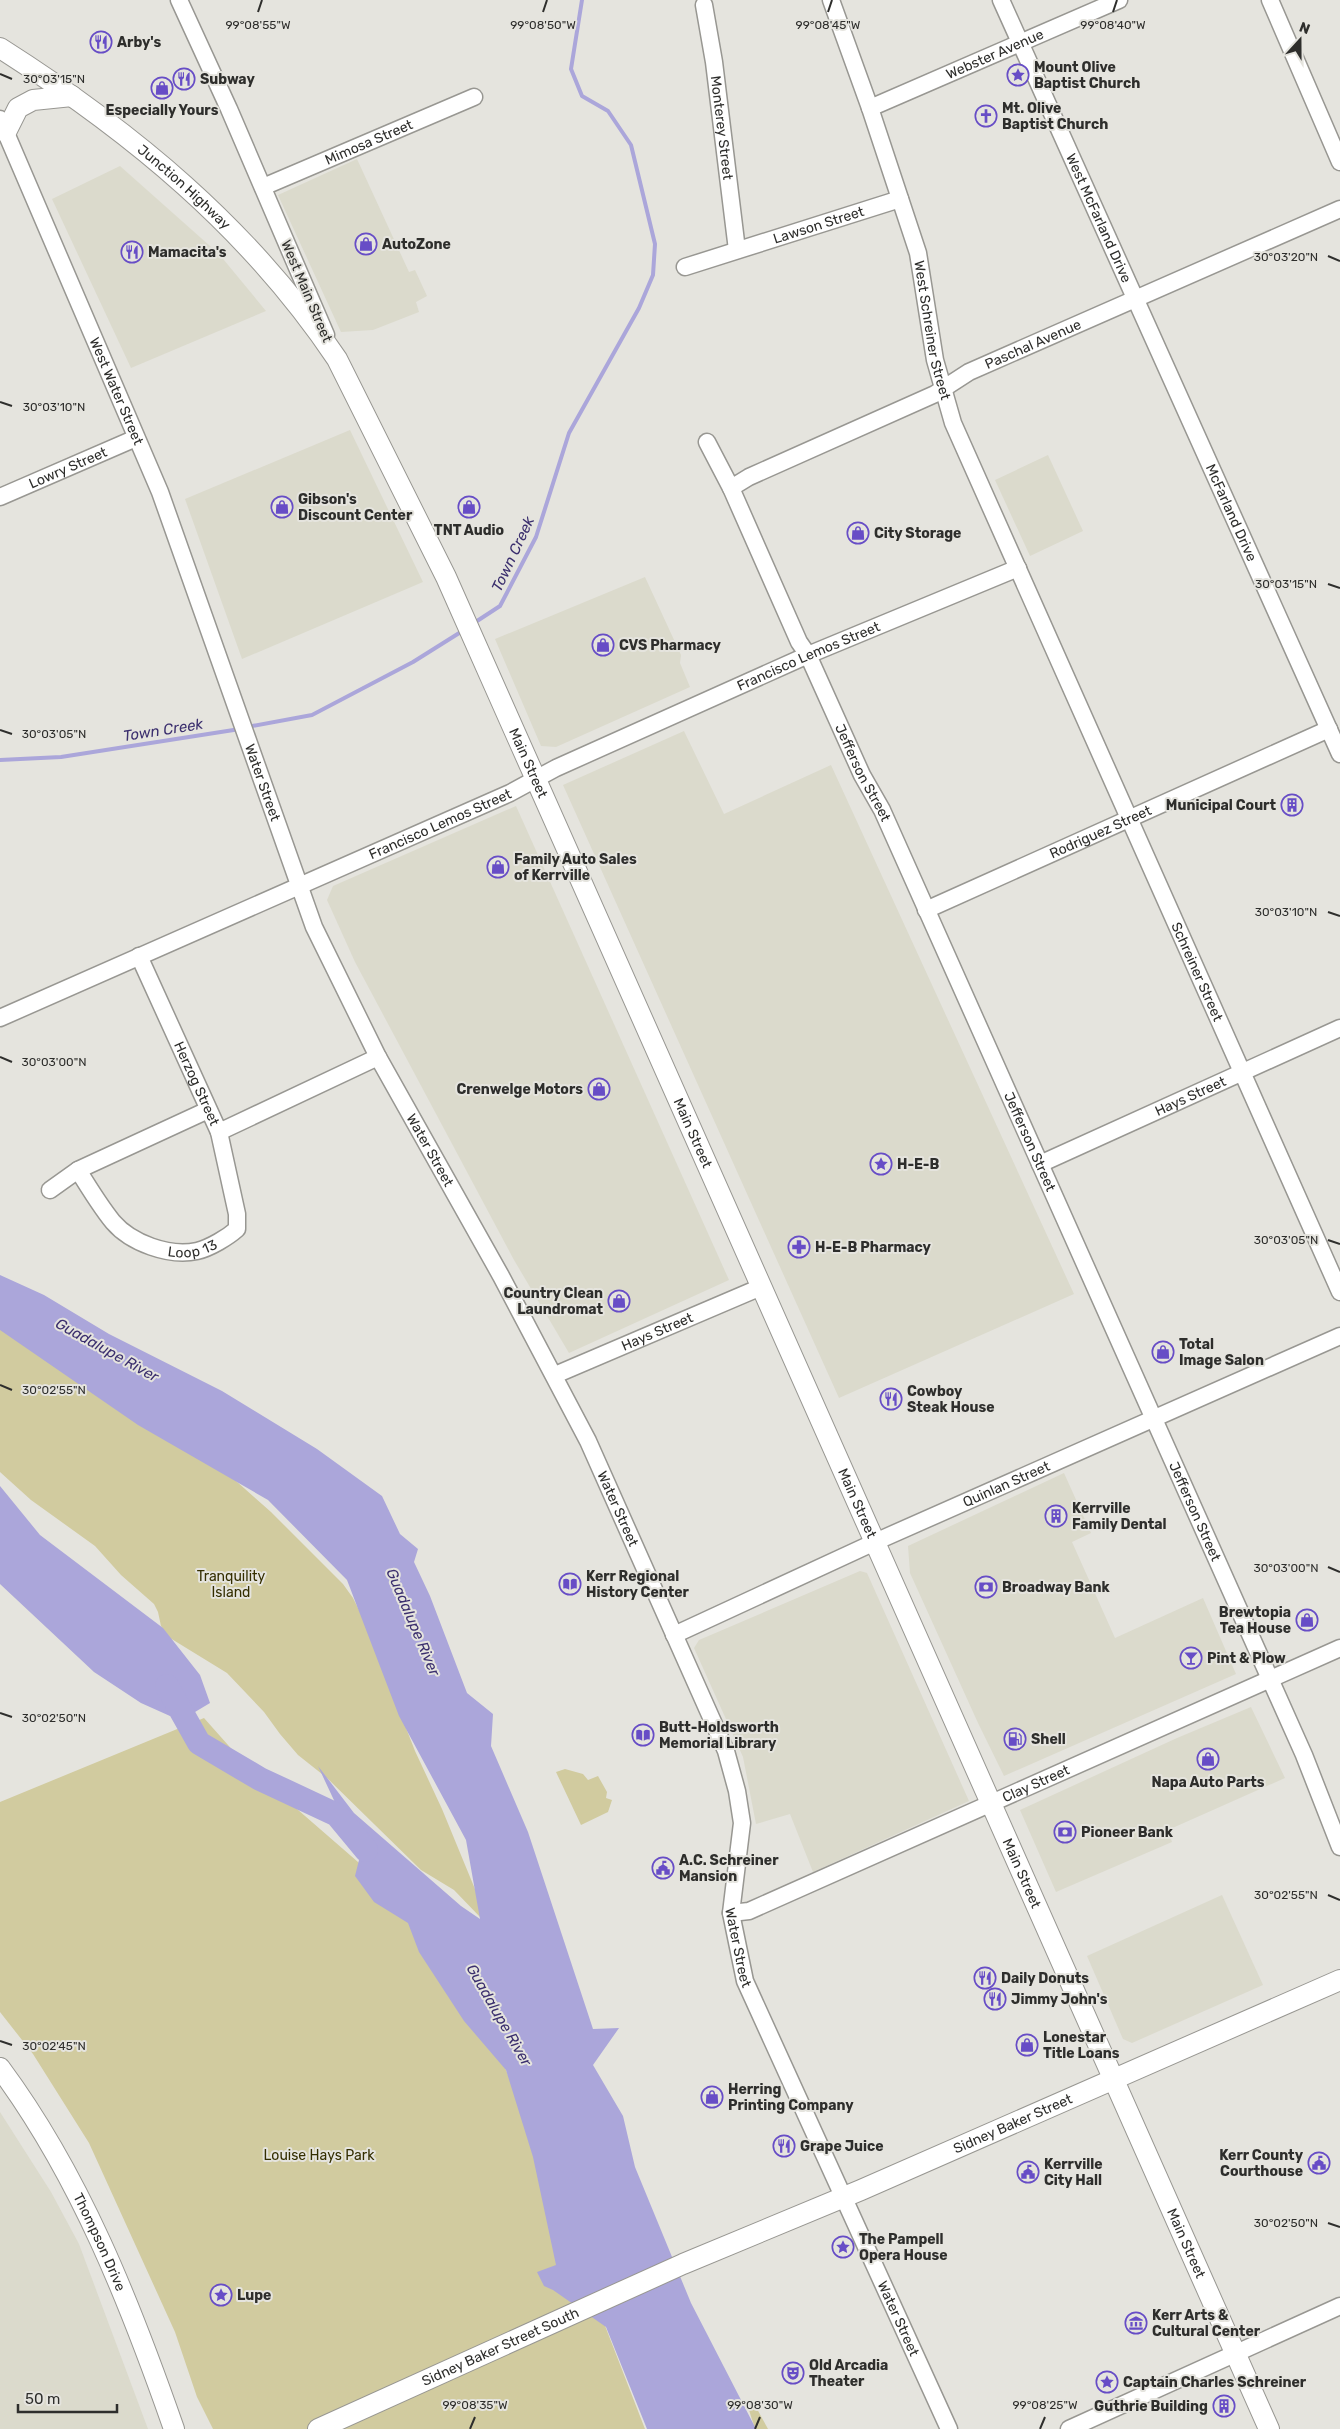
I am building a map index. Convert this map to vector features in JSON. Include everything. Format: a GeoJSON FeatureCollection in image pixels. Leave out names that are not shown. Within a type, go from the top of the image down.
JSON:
{"type":"FeatureCollection","features":[{"type":"Feature","properties":{"kind":"main road","name":"Junction Highway"},"geometry":{"type":"LineString","coordinates":[[0,48],[72,96],[138,145],[198,196],[256,258],[320,335],[337,359]]}},
{"type":"Feature","properties":{"kind":"main road"},"geometry":{"type":"LineString","coordinates":[[3,126],[18,108],[33,100],[72,96]]}},
{"type":"Feature","properties":{"kind":"main road","name":"West Main Street"},"geometry":{"type":"LineString","coordinates":[[337,359],[446,577]]}},
{"type":"Feature","properties":{"kind":"main road","name":"Main Street"},"geometry":{"type":"LineString","coordinates":[[446,577],[1269,2429]]}},
{"type":"Feature","properties":{"kind":"main road","name":"Sidney Baker Street"},"geometry":{"type":"LineString","coordinates":[[683,2264],[843,2198],[1340,1980]]}},
{"type":"Feature","properties":{"kind":"main road","name":"Thompson Drive"},"geometry":{"type":"LineString","coordinates":[[0,2068],[24,2102],[61,2163],[100,2242],[151,2364],[174,2429]]}},
{"type":"Feature","properties":{"kind":"main road","name":"Sidney Baker Street South"},"geometry":{"type":"LineString","coordinates":[[318,2429],[683,2264]]}},
{"type":"Feature","properties":{"kind":"street","name":"West Main Street"},"geometry":{"type":"LineString","coordinates":[[180,0],[337,359]]}},
{"type":"Feature","properties":{"kind":"street","name":"West Schreiner Street"},"geometry":{"type":"LineString","coordinates":[[831,0],[870,108],[919,260],[934,353],[942,389],[953,423],[1055,652]]}},
{"type":"Feature","properties":{"kind":"street","name":"West McFarland Drive"},"geometry":{"type":"LineString","coordinates":[[1001,0],[1137,299]]}},
{"type":"Feature","properties":{"kind":"street","name":"Webster Avenue"},"geometry":{"type":"LineString","coordinates":[[870,108],[1020,45],[1119,0]]}},
{"type":"Feature","properties":{"kind":"street"},"geometry":{"type":"LineString","coordinates":[[1270,0],[1340,162]]}},
{"type":"Feature","properties":{"kind":"street","name":"Monterey Street"},"geometry":{"type":"LineString","coordinates":[[704,5],[714,62],[737,250]]}},
{"type":"Feature","properties":{"kind":"street","name":"Mimosa Street"},"geometry":{"type":"LineString","coordinates":[[263,187],[474,96]]}},
{"type":"Feature","properties":{"kind":"street","name":"West Water Street"},"geometry":{"type":"LineString","coordinates":[[3,126],[160,492],[220,667]]}},
{"type":"Feature","properties":{"kind":"street","name":"Lawson Street"},"geometry":{"type":"LineString","coordinates":[[685,267],[900,199]]}},
{"type":"Feature","properties":{"kind":"street","name":"Paschal Avenue"},"geometry":{"type":"LineString","coordinates":[[731,488],[749,477],[942,389],[969,372],[1340,209]]}},
{"type":"Feature","properties":{"kind":"street","name":"McFarland Drive"},"geometry":{"type":"LineString","coordinates":[[1137,299],[1340,754]]}},
{"type":"Feature","properties":{"kind":"street","name":"Lowry Street"},"geometry":{"type":"LineString","coordinates":[[0,497],[136,438]]}},
{"type":"Feature","properties":{"kind":"street","name":"Jefferson Street"},"geometry":{"type":"LineString","coordinates":[[707,442],[731,488],[862,775],[882,810],[1304,1755],[1340,1847]]}},
{"type":"Feature","properties":{"kind":"street","name":"Francisco Lemos Street"},"geometry":{"type":"LineString","coordinates":[[0,1018],[510,793],[556,768],[808,655],[1018,568]]}},
{"type":"Feature","properties":{"kind":"street","name":"Schreiner Street"},"geometry":{"type":"LineString","coordinates":[[1055,652],[1340,1292]]}},
{"type":"Feature","properties":{"kind":"street","name":"Water Street"},"geometry":{"type":"LineString","coordinates":[[220,667],[257,763],[298,886],[314,927],[378,1057],[555,1375],[588,1441],[726,1751],[737,1791],[742,1823],[731,1913],[745,1981],[949,2429]]}},
{"type":"Feature","properties":{"kind":"street","name":"Rodriguez Street"},"geometry":{"type":"LineString","coordinates":[[926,910],[1329,730]]}},
{"type":"Feature","properties":{"kind":"street","name":"Herzog Street"},"geometry":{"type":"LineString","coordinates":[[139,956],[219,1132],[378,1057]]}},
{"type":"Feature","properties":{"kind":"street","name":"Hays Street"},"geometry":{"type":"LineString","coordinates":[[1040,1164],[1340,1028]]}},
{"type":"Feature","properties":{"kind":"street"},"geometry":{"type":"LineString","coordinates":[[50,1190],[78,1170],[208,1110]]}},
{"type":"Feature","properties":{"kind":"street","name":"Loop 13"},"geometry":{"type":"LineString","coordinates":[[78,1170],[113,1222],[133,1239],[171,1252],[197,1251],[237,1229],[237,1214],[219,1132]]}},
{"type":"Feature","properties":{"kind":"street","name":"Hays Street"},"geometry":{"type":"LineString","coordinates":[[555,1375],[761,1287]]}},
{"type":"Feature","properties":{"kind":"street","name":"Quinlan Street"},"geometry":{"type":"LineString","coordinates":[[674,1635],[875,1542],[1340,1336]]}},
{"type":"Feature","properties":{"kind":"street","name":"Clay Street"},"geometry":{"type":"LineString","coordinates":[[731,1913],[749,1911],[1340,1648]]}},
{"type":"Feature","properties":{"kind":"street"},"geometry":{"type":"LineString","coordinates":[[1069,2429],[1340,2306]]}},
{"type":"Feature","properties":{"kind":"shaded area"},"geometry":{"type":"Polygon","coordinates":[[[357,159],[409,272],[415,270],[427,296],[416,302],[419,312],[373,330],[341,332],[278,195],[357,159]]]}},
{"type":"Feature","properties":{"kind":"shaded area"},"geometry":{"type":"Polygon","coordinates":[[[120,166],[219,254],[266,311],[131,368],[52,199],[120,166]]]}},
{"type":"Feature","properties":{"kind":"shaded area"},"geometry":{"type":"Polygon","coordinates":[[[350,430],[423,582],[242,659],[185,499],[350,430]]]}},
{"type":"Feature","properties":{"kind":"shaded area"},"geometry":{"type":"Polygon","coordinates":[[[1048,455],[1083,531],[1030,556],[995,480],[1048,455]]]}},
{"type":"Feature","properties":{"kind":"shaded area"},"geometry":{"type":"Polygon","coordinates":[[[645,577],[681,655],[680,663],[690,687],[556,747],[541,746],[495,639],[645,577]]]}},
{"type":"Feature","properties":{"kind":"shaded area"},"geometry":{"type":"Polygon","coordinates":[[[684,731],[724,814],[831,765],[1074,1294],[839,1398],[563,785],[684,731]]]}},
{"type":"Feature","properties":{"kind":"shaded area"},"geometry":{"type":"Polygon","coordinates":[[[516,806],[729,1280],[569,1353],[514,1260],[355,962],[327,900],[333,886],[516,806]]]}},
{"type":"Feature","properties":{"kind":"shaded area"},"geometry":{"type":"Polygon","coordinates":[[[1064,1473],[1091,1533],[1072,1542],[1115,1638],[1203,1598],[1236,1674],[1004,1776],[910,1573],[908,1546],[1064,1473]]]}},
{"type":"Feature","properties":{"kind":"shaded area"},"geometry":{"type":"Polygon","coordinates":[[[860,1571],[867,1573],[969,1801],[813,1872],[790,1814],[756,1824],[743,1757],[694,1648],[699,1640],[860,1571]]]}},
{"type":"Feature","properties":{"kind":"shaded area"},"geometry":{"type":"Polygon","coordinates":[[[1251,1707],[1285,1778],[1168,1830],[1172,1842],[1056,1892],[1020,1810],[1177,1738],[1251,1707]]]}},
{"type":"Feature","properties":{"kind":"shaded area"},"geometry":{"type":"Polygon","coordinates":[[[1222,1895],[1263,1985],[1132,2043],[1123,2039],[1087,1956],[1222,1895]]]}},
{"type":"Feature","properties":{"kind":"shaded area"},"geometry":{"type":"Polygon","coordinates":[[[0,2112],[51,2192],[79,2244],[148,2429],[0,2429],[0,2112]]]}},
{"type":"Feature","properties":{"kind":"green space","name":"Tranquility Island"},"geometry":{"type":"Polygon","coordinates":[[[0,1321],[236,1481],[271,1512],[343,1584],[353,1598],[364,1620],[415,1751],[442,1809],[484,1911],[480,1917],[454,1890],[421,1870],[327,1778],[298,1755],[264,1712],[227,1673],[170,1638],[161,1626],[154,1604],[121,1575],[95,1546],[31,1500],[0,1472],[0,1321]]]}},
{"type":"Feature","properties":{"kind":"green space","name":"Louise Hays Park"},"geometry":{"type":"Polygon","coordinates":[[[204,1718],[244,1763],[434,1928],[506,2070],[645,2429],[213,2429],[197,2397],[175,2332],[89,2143],[33,2054],[0,2012],[0,1802],[204,1718]]]}},
{"type":"Feature","properties":{"kind":"green space"},"geometry":{"type":"Polygon","coordinates":[[[565,1769],[583,1774],[588,1780],[598,1776],[607,1792],[606,1798],[612,1800],[608,1812],[581,1825],[556,1772],[565,1769]]]}},
{"type":"Feature","properties":{"kind":"green space"},"geometry":{"type":"Polygon","coordinates":[[[756,2407],[768,2429],[755,2429],[749,2410],[756,2407]]]}},
{"type":"Feature","properties":{"kind":"water"},"geometry":{"type":"Polygon","coordinates":[[[0,1275],[44,1295],[109,1334],[222,1391],[317,1449],[382,1496],[400,1534],[418,1549],[414,1562],[430,1596],[467,1693],[493,1714],[491,1746],[528,1832],[593,2029],[619,2028],[593,2065],[623,2116],[635,2167],[691,2303],[756,2429],[647,2429],[606,2327],[553,2290],[544,2286],[537,2272],[556,2265],[533,2157],[506,2070],[464,2021],[419,1952],[408,1923],[374,1902],[355,1876],[360,1856],[318,1766],[354,1813],[461,1906],[480,1919],[466,1840],[399,1716],[347,1580],[268,1500],[138,1425],[0,1330],[0,1275]]]}},
{"type":"Feature","properties":{"kind":"water"},"geometry":{"type":"Polygon","coordinates":[[[0,1486],[40,1535],[163,1628],[200,1675],[210,1703],[190,1715],[170,1716],[141,1703],[94,1672],[0,1584],[0,1486]]]}},
{"type":"Feature","properties":{"kind":"waterway","name":"Town Creek"},"geometry":{"type":"LineString","coordinates":[[474,623],[500,606],[536,537],[569,433],[639,308],[653,275],[655,244],[631,145],[608,111],[582,96],[571,69],[582,0]]}},
{"type":"Feature","properties":{"kind":"waterway","name":"Town Creek"},"geometry":{"type":"LineString","coordinates":[[247,727],[312,715],[413,662],[464,630]]}},
{"type":"Feature","properties":{"kind":"waterway","name":"Town Creek"},"geometry":{"type":"LineString","coordinates":[[0,760],[61,757],[240,729]]}},
{"type":"Feature","properties":{"kind":"waterway","name":"Guadalupe River"},"geometry":{"type":"LineString","coordinates":[[167,1686],[199,1743],[260,1779],[337,1815],[366,1850]]}},
{"type":"Feature","properties":{"kind":"place","name":"Arby's"},"geometry":{"type":"Point","coordinates":[101,42]}},
{"type":"Feature","properties":{"kind":"place","name":"Mount Olive Baptist Church"},"geometry":{"type":"Point","coordinates":[1018,75]}},
{"type":"Feature","properties":{"kind":"place","name":"Subway"},"geometry":{"type":"Point","coordinates":[184,79]}},
{"type":"Feature","properties":{"kind":"place","name":"Especially Yours"},"geometry":{"type":"Point","coordinates":[162,88]}},
{"type":"Feature","properties":{"kind":"place","name":"Mt. Olive Baptist Church"},"geometry":{"type":"Point","coordinates":[986,116]}},
{"type":"Feature","properties":{"kind":"place","name":"AutoZone"},"geometry":{"type":"Point","coordinates":[366,244]}},
{"type":"Feature","properties":{"kind":"place","name":"Mamacita's"},"geometry":{"type":"Point","coordinates":[132,252]}},
{"type":"Feature","properties":{"kind":"place","name":"Gibson's Discount Center"},"geometry":{"type":"Point","coordinates":[282,507]}},
{"type":"Feature","properties":{"kind":"place","name":"TNT Audio"},"geometry":{"type":"Point","coordinates":[469,507]}},
{"type":"Feature","properties":{"kind":"place","name":"City Storage"},"geometry":{"type":"Point","coordinates":[858,533]}},
{"type":"Feature","properties":{"kind":"place","name":"CVS Pharmacy"},"geometry":{"type":"Point","coordinates":[603,645]}},
{"type":"Feature","properties":{"kind":"place","name":"Municipal Court"},"geometry":{"type":"Point","coordinates":[1292,805]}},
{"type":"Feature","properties":{"kind":"place","name":"Family Auto Sales of Kerrville"},"geometry":{"type":"Point","coordinates":[498,867]}},
{"type":"Feature","properties":{"kind":"place","name":"Crenwelge Motors"},"geometry":{"type":"Point","coordinates":[599,1089]}},
{"type":"Feature","properties":{"kind":"place","name":"H-E-B"},"geometry":{"type":"Point","coordinates":[881,1164]}},
{"type":"Feature","properties":{"kind":"place","name":"H-E-B Pharmacy"},"geometry":{"type":"Point","coordinates":[799,1247]}},
{"type":"Feature","properties":{"kind":"place","name":"Country Clean Laundromat"},"geometry":{"type":"Point","coordinates":[619,1301]}},
{"type":"Feature","properties":{"kind":"place","name":"Total Image Salon"},"geometry":{"type":"Point","coordinates":[1163,1352]}},
{"type":"Feature","properties":{"kind":"place","name":"Cowboy Steak House"},"geometry":{"type":"Point","coordinates":[891,1399]}},
{"type":"Feature","properties":{"kind":"place","name":"Kerrville Family Dental"},"geometry":{"type":"Point","coordinates":[1056,1516]}},
{"type":"Feature","properties":{"kind":"place","name":"Kerr Regional History Center"},"geometry":{"type":"Point","coordinates":[570,1584]}},
{"type":"Feature","properties":{"kind":"place","name":"Broadway Bank"},"geometry":{"type":"Point","coordinates":[986,1587]}},
{"type":"Feature","properties":{"kind":"place","name":"Brewtopia Tea House"},"geometry":{"type":"Point","coordinates":[1307,1620]}},
{"type":"Feature","properties":{"kind":"place","name":"Pint & Plow"},"geometry":{"type":"Point","coordinates":[1191,1658]}},
{"type":"Feature","properties":{"kind":"place","name":"Butt-Holdsworth Memorial Library"},"geometry":{"type":"Point","coordinates":[643,1735]}},
{"type":"Feature","properties":{"kind":"place","name":"Shell"},"geometry":{"type":"Point","coordinates":[1015,1739]}},
{"type":"Feature","properties":{"kind":"place","name":"Napa Auto Parts"},"geometry":{"type":"Point","coordinates":[1208,1759]}},
{"type":"Feature","properties":{"kind":"place","name":"Pioneer Bank"},"geometry":{"type":"Point","coordinates":[1065,1832]}},
{"type":"Feature","properties":{"kind":"place","name":"A.C. Schreiner Mansion"},"geometry":{"type":"Point","coordinates":[663,1868]}},
{"type":"Feature","properties":{"kind":"place","name":"Daily Donuts"},"geometry":{"type":"Point","coordinates":[985,1978]}},
{"type":"Feature","properties":{"kind":"place","name":"Jimmy John's"},"geometry":{"type":"Point","coordinates":[995,1999]}},
{"type":"Feature","properties":{"kind":"place","name":"Lonestar Title Loans"},"geometry":{"type":"Point","coordinates":[1027,2045]}},
{"type":"Feature","properties":{"kind":"place","name":"Herring Printing Company"},"geometry":{"type":"Point","coordinates":[712,2097]}},
{"type":"Feature","properties":{"kind":"place","name":"Grape Juice"},"geometry":{"type":"Point","coordinates":[784,2146]}},
{"type":"Feature","properties":{"kind":"place","name":"Kerr County Courthouse"},"geometry":{"type":"Point","coordinates":[1319,2163]}},
{"type":"Feature","properties":{"kind":"place","name":"Kerrville City Hall"},"geometry":{"type":"Point","coordinates":[1028,2172]}},
{"type":"Feature","properties":{"kind":"place","name":"The Pampell Opera House"},"geometry":{"type":"Point","coordinates":[843,2247]}},
{"type":"Feature","properties":{"kind":"place","name":"Lupe"},"geometry":{"type":"Point","coordinates":[221,2295]}},
{"type":"Feature","properties":{"kind":"place","name":"Kerr Arts & Cultural Center"},"geometry":{"type":"Point","coordinates":[1136,2323]}},
{"type":"Feature","properties":{"kind":"place","name":"Old Arcadia Theater"},"geometry":{"type":"Point","coordinates":[793,2373]}},
{"type":"Feature","properties":{"kind":"place","name":"Captain Charles Schreiner"},"geometry":{"type":"Point","coordinates":[1107,2382]}},
{"type":"Feature","properties":{"kind":"place","name":"Guthrie Building"},"geometry":{"type":"Point","coordinates":[1224,2406]}}]}
